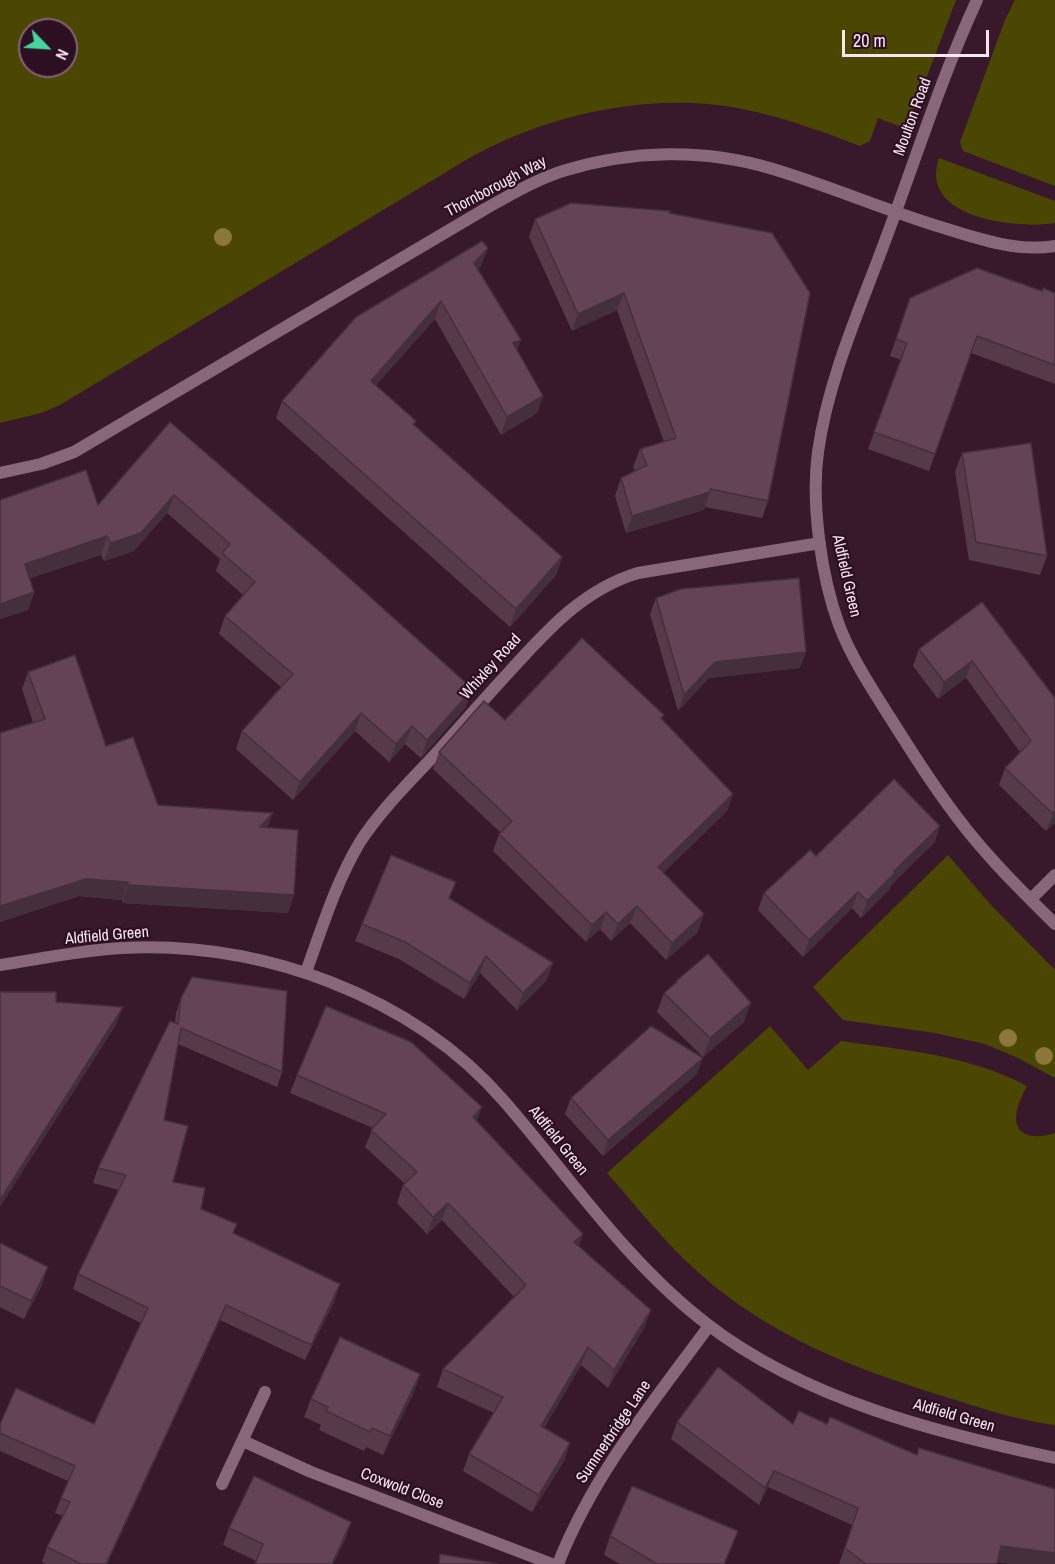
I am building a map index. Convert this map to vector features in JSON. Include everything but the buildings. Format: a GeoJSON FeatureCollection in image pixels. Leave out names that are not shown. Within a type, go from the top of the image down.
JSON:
{"type":"FeatureCollection","features":[{"type":"Feature","properties":{"kind":"street","name":"Moulton Road"},"geometry":{"type":"LineString","coordinates":[[896,213],[977,0]]}},
{"type":"Feature","properties":{"kind":"street","name":"Thornborough Way"},"geometry":{"type":"LineString","coordinates":[[0,473],[33,466],[75,452],[485,209],[528,186],[561,172],[615,159],[645,154],[709,156],[774,169],[896,213],[976,238],[1029,248],[1055,246]]}},
{"type":"Feature","properties":{"kind":"street","name":"Aldfield Green"},"geometry":{"type":"LineString","coordinates":[[896,213],[835,380],[822,428],[815,486],[820,543],[832,600],[839,624],[862,672],[908,746],[967,830],[1055,924]]}},
{"type":"Feature","properties":{"kind":"street","name":"Whixley Road"},"geometry":{"type":"LineString","coordinates":[[306,972],[335,890],[361,840],[378,818],[534,644],[571,609],[611,583],[638,573],[820,543]]}},
{"type":"Feature","properties":{"kind":"street"},"geometry":{"type":"LineString","coordinates":[[1031,899],[1055,875]]}},
{"type":"Feature","properties":{"kind":"street","name":"Aldfield Green"},"geometry":{"type":"LineString","coordinates":[[0,965],[120,948],[171,948],[248,958],[306,972],[369,999],[404,1018],[436,1040],[476,1073],[505,1102],[633,1255],[666,1289],[710,1326],[737,1345],[790,1375],[858,1405],[949,1432],[1055,1458]]}},
{"type":"Feature","properties":{"kind":"street","name":"Summerbridge Lane"},"geometry":{"type":"LineString","coordinates":[[558,1564],[583,1509],[614,1455],[710,1326]]}},
{"type":"Feature","properties":{"kind":"street"},"geometry":{"type":"LineString","coordinates":[[222,1484],[265,1392]]}},
{"type":"Feature","properties":{"kind":"street","name":"Coxwold Close"},"geometry":{"type":"LineString","coordinates":[[243,1441],[311,1472],[552,1564]]}},
{"type":"Feature","properties":{"kind":"shaded area"},"geometry":{"type":"Polygon","coordinates":[[[0,0],[956,0],[907,129],[878,118],[870,141],[860,146],[777,117],[725,106],[692,103],[625,106],[558,121],[495,145],[466,160],[60,405],[41,413],[0,423],[0,0]]]}},
{"type":"Feature","properties":{"kind":"shaded area"},"geometry":{"type":"Polygon","coordinates":[[[1015,0],[1055,0],[1055,186],[963,151],[960,142],[1005,20],[1015,0]]]}},
{"type":"Feature","properties":{"kind":"shaded area"},"geometry":{"type":"Polygon","coordinates":[[[939,158],[1055,201],[1055,223],[1018,224],[996,221],[975,216],[956,207],[943,195],[936,179],[939,158]]]}},
{"type":"Feature","properties":{"kind":"shaded area"},"geometry":{"type":"Polygon","coordinates":[[[948,855],[990,904],[1055,970],[1055,1078],[1018,1058],[985,1044],[935,1033],[843,1020],[813,987],[948,855]]]}},
{"type":"Feature","properties":{"kind":"shaded area"},"geometry":{"type":"Polygon","coordinates":[[[770,1026],[808,1070],[841,1041],[936,1055],[982,1067],[1027,1086],[1017,1110],[1017,1126],[1025,1134],[1031,1136],[1055,1133],[1055,1425],[995,1412],[903,1383],[841,1360],[782,1332],[754,1315],[699,1273],[663,1237],[607,1173],[770,1026]]]}}]}
